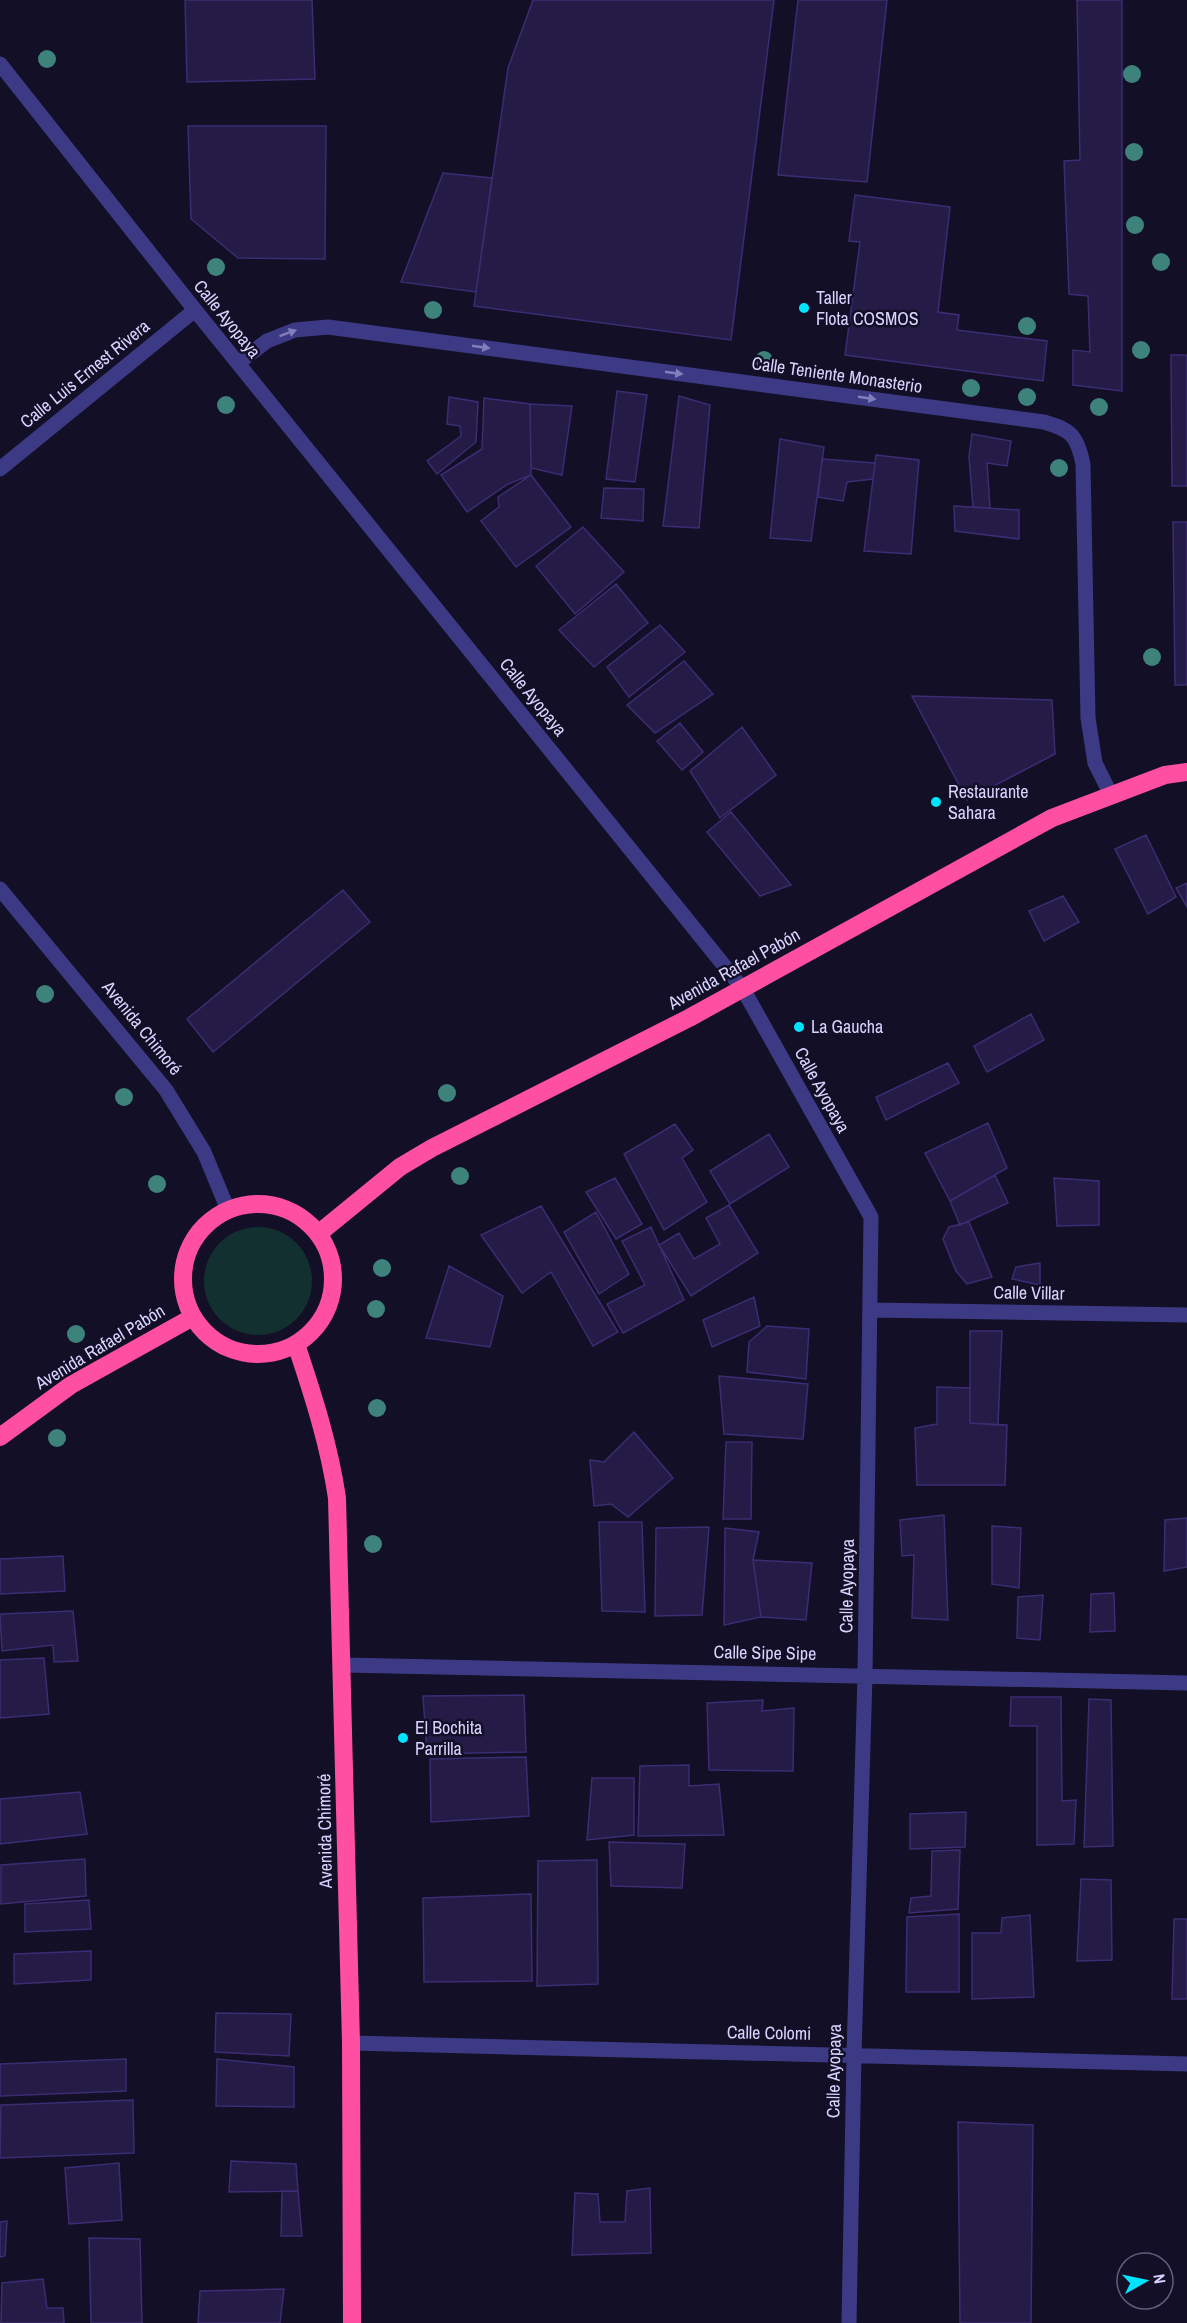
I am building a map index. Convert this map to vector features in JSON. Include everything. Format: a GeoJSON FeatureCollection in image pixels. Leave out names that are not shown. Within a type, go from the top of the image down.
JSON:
{"type":"FeatureCollection","features":[{"type":"Feature","properties":{"kind":"highway","name":"Avenida Rafael Pabón"},"geometry":{"type":"LineString","coordinates":[[318,1234],[400,1167],[432,1148],[679,1023],[1052,818],[1165,775],[1187,772]]}},
{"type":"Feature","properties":{"kind":"highway"},"geometry":{"type":"LineString","coordinates":[[252,1204],[277,1206],[300,1217],[318,1234],[331,1262],[332,1294],[319,1323],[296,1344],[278,1352],[258,1354],[239,1352],[205,1333],[193,1317],[185,1297],[183,1276],[187,1255],[196,1236],[210,1221],[228,1210],[252,1204]]}},
{"type":"Feature","properties":{"kind":"highway","name":"Avenida Rafael Pabón"},"geometry":{"type":"LineString","coordinates":[[0,1437],[70,1385],[193,1317]]}},
{"type":"Feature","properties":{"kind":"highway","name":"Avenida Chimoré"},"geometry":{"type":"LineString","coordinates":[[296,1344],[321,1421],[337,1498],[351,2043],[352,2323]]}},
{"type":"Feature","properties":{"kind":"street","name":"Calle Ayopaya"},"geometry":{"type":"LineString","coordinates":[[0,64],[195,310],[743,988],[871,1217],[865,1675],[849,2323]]}},
{"type":"Feature","properties":{"kind":"street","name":"Calle Luis Ernest Rivera"},"geometry":{"type":"LineString","coordinates":[[0,469],[195,310]]}},
{"type":"Feature","properties":{"kind":"street","name":"Calle Teniente Monasterio"},"geometry":{"type":"LineString","coordinates":[[238,363],[267,341],[295,330],[328,327],[1044,422],[1066,429],[1079,443],[1083,464],[1088,718],[1095,763],[1111,795]]}},
{"type":"Feature","properties":{"kind":"street","name":"Avenida Chimoré"},"geometry":{"type":"LineString","coordinates":[[0,889],[166,1090],[204,1152],[228,1210]]}},
{"type":"Feature","properties":{"kind":"street","name":"Calle Villar"},"geometry":{"type":"LineString","coordinates":[[871,1310],[1187,1315]]}},
{"type":"Feature","properties":{"kind":"street","name":"Calle Sipe Sipe"},"geometry":{"type":"LineString","coordinates":[[343,1665],[1187,1683]]}},
{"type":"Feature","properties":{"kind":"street","name":"Calle Colomi"},"geometry":{"type":"LineString","coordinates":[[351,2043],[1187,2064]]}},
{"type":"Feature","properties":{"kind":"green space"},"geometry":{"type":"Polygon","coordinates":[[[258,1227],[279,1231],[296,1243],[308,1260],[312,1281],[308,1302],[296,1319],[279,1331],[258,1335],[237,1331],[220,1319],[208,1302],[204,1281],[208,1260],[220,1243],[237,1231],[258,1227]]]}},
{"type":"Feature","properties":{"kind":"building"},"geometry":{"type":"Polygon","coordinates":[[[185,0],[312,0],[315,79],[187,82],[185,0]]]}},
{"type":"Feature","properties":{"kind":"building"},"geometry":{"type":"Polygon","coordinates":[[[533,0],[774,0],[731,340],[474,306],[508,68],[533,0]]]}},
{"type":"Feature","properties":{"kind":"building"},"geometry":{"type":"Polygon","coordinates":[[[798,0],[887,0],[867,182],[778,175],[798,0]]]}},
{"type":"Feature","properties":{"kind":"building"},"geometry":{"type":"Polygon","coordinates":[[[1077,0],[1122,0],[1122,391],[1073,385],[1073,350],[1090,352],[1088,296],[1069,294],[1064,161],[1080,160],[1077,0]]]}},
{"type":"Feature","properties":{"kind":"building"},"geometry":{"type":"Polygon","coordinates":[[[188,126],[326,126],[325,259],[238,258],[191,219],[188,126]]]}},
{"type":"Feature","properties":{"kind":"building"},"geometry":{"type":"Polygon","coordinates":[[[443,173],[492,178],[476,292],[401,282],[443,173]]]}},
{"type":"Feature","properties":{"kind":"building"},"geometry":{"type":"Polygon","coordinates":[[[855,195],[950,207],[938,312],[959,315],[957,330],[1047,341],[1043,381],[845,355],[860,242],[849,241],[855,195]]]}},
{"type":"Feature","properties":{"kind":"building"},"geometry":{"type":"Polygon","coordinates":[[[1171,355],[1187,355],[1187,486],[1172,486],[1171,355]]]}},
{"type":"Feature","properties":{"kind":"building"},"geometry":{"type":"Polygon","coordinates":[[[617,391],[647,395],[635,482],[606,479],[617,391]]]}},
{"type":"Feature","properties":{"kind":"building"},"geometry":{"type":"Polygon","coordinates":[[[679,396],[710,405],[699,528],[663,526],[679,396]]]}},
{"type":"Feature","properties":{"kind":"building"},"geometry":{"type":"Polygon","coordinates":[[[449,397],[478,402],[476,442],[437,474],[427,461],[461,436],[460,426],[447,424],[449,397]]]}},
{"type":"Feature","properties":{"kind":"building"},"geometry":{"type":"Polygon","coordinates":[[[484,398],[530,404],[531,475],[508,484],[467,512],[441,475],[482,449],[484,398]]]}},
{"type":"Feature","properties":{"kind":"building"},"geometry":{"type":"Polygon","coordinates":[[[530,404],[572,406],[562,475],[531,468],[530,404]]]}},
{"type":"Feature","properties":{"kind":"building"},"geometry":{"type":"Polygon","coordinates":[[[972,434],[1011,441],[1007,466],[987,463],[990,508],[973,507],[969,457],[972,434]]]}},
{"type":"Feature","properties":{"kind":"building"},"geometry":{"type":"Polygon","coordinates":[[[780,439],[824,447],[811,541],[770,538],[780,439]]]}},
{"type":"Feature","properties":{"kind":"building"},"geometry":{"type":"Polygon","coordinates":[[[876,455],[919,460],[911,554],[864,551],[876,455]]]}},
{"type":"Feature","properties":{"kind":"building"},"geometry":{"type":"Polygon","coordinates":[[[822,459],[875,463],[873,479],[847,482],[843,501],[818,497],[822,459]]]}},
{"type":"Feature","properties":{"kind":"building"},"geometry":{"type":"Polygon","coordinates":[[[531,475],[571,527],[516,567],[481,521],[499,507],[498,497],[531,475]]]}},
{"type":"Feature","properties":{"kind":"building"},"geometry":{"type":"Polygon","coordinates":[[[604,488],[644,489],[643,521],[601,518],[604,488]]]}},
{"type":"Feature","properties":{"kind":"building"},"geometry":{"type":"Polygon","coordinates":[[[954,506],[1019,510],[1019,539],[955,531],[954,506]]]}},
{"type":"Feature","properties":{"kind":"building"},"geometry":{"type":"Polygon","coordinates":[[[1173,522],[1187,522],[1187,685],[1175,685],[1173,522]]]}},
{"type":"Feature","properties":{"kind":"building"},"geometry":{"type":"Polygon","coordinates":[[[583,527],[624,572],[575,614],[536,566],[583,527]]]}},
{"type":"Feature","properties":{"kind":"building"},"geometry":{"type":"Polygon","coordinates":[[[616,584],[648,623],[594,667],[559,630],[616,584]]]}},
{"type":"Feature","properties":{"kind":"building"},"geometry":{"type":"Polygon","coordinates":[[[660,625],[685,652],[629,697],[607,667],[660,625]]]}},
{"type":"Feature","properties":{"kind":"building"},"geometry":{"type":"Polygon","coordinates":[[[684,661],[713,694],[655,733],[627,705],[684,661]]]}},
{"type":"Feature","properties":{"kind":"building"},"geometry":{"type":"Polygon","coordinates":[[[912,696],[1052,700],[1055,754],[967,800],[912,696]]]}},
{"type":"Feature","properties":{"kind":"building"},"geometry":{"type":"Polygon","coordinates":[[[680,723],[703,752],[682,770],[657,741],[680,723]]]}},
{"type":"Feature","properties":{"kind":"building"},"geometry":{"type":"Polygon","coordinates":[[[742,727],[776,775],[720,818],[690,771],[742,727]]]}},
{"type":"Feature","properties":{"kind":"building"},"geometry":{"type":"Polygon","coordinates":[[[731,812],[791,885],[760,896],[707,832],[731,812]]]}},
{"type":"Feature","properties":{"kind":"building"},"geometry":{"type":"Polygon","coordinates":[[[1146,835],[1176,897],[1148,914],[1115,849],[1146,835]]]}},
{"type":"Feature","properties":{"kind":"building"},"geometry":{"type":"Polygon","coordinates":[[[1187,883],[1187,907],[1176,888],[1187,883]]]}},
{"type":"Feature","properties":{"kind":"building"},"geometry":{"type":"Polygon","coordinates":[[[343,890],[370,922],[213,1052],[187,1019],[343,890]]]}},
{"type":"Feature","properties":{"kind":"building"},"geometry":{"type":"Polygon","coordinates":[[[1063,896],[1079,922],[1044,941],[1029,911],[1063,896]]]}},
{"type":"Feature","properties":{"kind":"building"},"geometry":{"type":"Polygon","coordinates":[[[1031,1014],[1044,1040],[987,1072],[974,1046],[1031,1014]]]}},
{"type":"Feature","properties":{"kind":"building"},"geometry":{"type":"Polygon","coordinates":[[[948,1063],[959,1083],[886,1120],[876,1097],[948,1063]]]}},
{"type":"Feature","properties":{"kind":"building"},"geometry":{"type":"Polygon","coordinates":[[[988,1123],[1007,1168],[950,1201],[925,1153],[988,1123]]]}},
{"type":"Feature","properties":{"kind":"building"},"geometry":{"type":"Polygon","coordinates":[[[675,1124],[693,1150],[682,1158],[707,1202],[664,1230],[624,1154],[675,1124]]]}},
{"type":"Feature","properties":{"kind":"building"},"geometry":{"type":"Polygon","coordinates":[[[769,1134],[789,1167],[730,1204],[710,1171],[769,1134]]]}},
{"type":"Feature","properties":{"kind":"building"},"geometry":{"type":"Polygon","coordinates":[[[995,1175],[1008,1203],[960,1225],[950,1201],[995,1175]]]}},
{"type":"Feature","properties":{"kind":"building"},"geometry":{"type":"Polygon","coordinates":[[[615,1178],[642,1224],[616,1239],[586,1192],[615,1178]]]}},
{"type":"Feature","properties":{"kind":"building"},"geometry":{"type":"Polygon","coordinates":[[[1054,1178],[1099,1181],[1099,1225],[1057,1226],[1054,1178]]]}},
{"type":"Feature","properties":{"kind":"building"},"geometry":{"type":"Polygon","coordinates":[[[729,1205],[758,1253],[691,1296],[659,1245],[679,1233],[694,1259],[720,1244],[706,1218],[729,1205]]]}},
{"type":"Feature","properties":{"kind":"building"},"geometry":{"type":"Polygon","coordinates":[[[541,1206],[618,1332],[593,1346],[551,1272],[522,1293],[481,1235],[541,1206]]]}},
{"type":"Feature","properties":{"kind":"building"},"geometry":{"type":"Polygon","coordinates":[[[596,1212],[629,1274],[599,1294],[564,1232],[596,1212]]]}},
{"type":"Feature","properties":{"kind":"building"},"geometry":{"type":"Polygon","coordinates":[[[969,1222],[992,1277],[967,1284],[956,1271],[943,1239],[949,1227],[969,1222]]]}},
{"type":"Feature","properties":{"kind":"building"},"geometry":{"type":"Polygon","coordinates":[[[651,1227],[684,1300],[623,1333],[607,1304],[645,1285],[622,1241],[651,1227]]]}},
{"type":"Feature","properties":{"kind":"building"},"geometry":{"type":"Polygon","coordinates":[[[1040,1263],[1040,1285],[1012,1279],[1016,1267],[1040,1263]]]}},
{"type":"Feature","properties":{"kind":"building"},"geometry":{"type":"Polygon","coordinates":[[[449,1266],[503,1296],[490,1347],[426,1338],[449,1266]]]}},
{"type":"Feature","properties":{"kind":"building"},"geometry":{"type":"Polygon","coordinates":[[[754,1297],[760,1326],[712,1347],[703,1320],[754,1297]]]}},
{"type":"Feature","properties":{"kind":"building"},"geometry":{"type":"Polygon","coordinates":[[[767,1326],[809,1329],[806,1379],[747,1372],[749,1342],[767,1326]]]}},
{"type":"Feature","properties":{"kind":"building"},"geometry":{"type":"Polygon","coordinates":[[[970,1331],[1002,1331],[998,1425],[970,1423],[970,1331]]]}},
{"type":"Feature","properties":{"kind":"building"},"geometry":{"type":"Polygon","coordinates":[[[719,1376],[808,1384],[803,1439],[724,1434],[719,1376]]]}},
{"type":"Feature","properties":{"kind":"building"},"geometry":{"type":"Polygon","coordinates":[[[937,1387],[970,1388],[970,1423],[1007,1425],[1005,1485],[917,1485],[915,1428],[937,1424],[937,1387]]]}},
{"type":"Feature","properties":{"kind":"building"},"geometry":{"type":"Polygon","coordinates":[[[634,1432],[673,1478],[628,1517],[611,1504],[594,1506],[590,1460],[604,1462],[634,1432]]]}},
{"type":"Feature","properties":{"kind":"building"},"geometry":{"type":"Polygon","coordinates":[[[726,1442],[752,1442],[751,1519],[723,1519],[726,1442]]]}},
{"type":"Feature","properties":{"kind":"building"},"geometry":{"type":"Polygon","coordinates":[[[944,1515],[948,1620],[912,1618],[914,1555],[902,1556],[900,1520],[944,1515]]]}},
{"type":"Feature","properties":{"kind":"building"},"geometry":{"type":"Polygon","coordinates":[[[1187,1518],[1187,1567],[1164,1571],[1165,1520],[1187,1518]]]}},
{"type":"Feature","properties":{"kind":"building"},"geometry":{"type":"Polygon","coordinates":[[[599,1522],[642,1522],[645,1612],[602,1611],[599,1522]]]}},
{"type":"Feature","properties":{"kind":"building"},"geometry":{"type":"Polygon","coordinates":[[[992,1526],[1021,1528],[1019,1588],[992,1584],[992,1526]]]}},
{"type":"Feature","properties":{"kind":"building"},"geometry":{"type":"Polygon","coordinates":[[[709,1527],[702,1615],[655,1616],[656,1528],[709,1527]]]}},
{"type":"Feature","properties":{"kind":"building"},"geometry":{"type":"Polygon","coordinates":[[[725,1528],[759,1532],[753,1560],[761,1617],[724,1625],[725,1528]]]}},
{"type":"Feature","properties":{"kind":"building"},"geometry":{"type":"Polygon","coordinates":[[[63,1556],[65,1591],[0,1594],[0,1559],[63,1556]]]}},
{"type":"Feature","properties":{"kind":"building"},"geometry":{"type":"Polygon","coordinates":[[[753,1560],[812,1563],[806,1620],[761,1617],[753,1560]]]}},
{"type":"Feature","properties":{"kind":"building"},"geometry":{"type":"Polygon","coordinates":[[[1114,1593],[1115,1631],[1090,1632],[1091,1594],[1114,1593]]]}},
{"type":"Feature","properties":{"kind":"building"},"geometry":{"type":"Polygon","coordinates":[[[1043,1595],[1040,1640],[1017,1638],[1018,1597],[1043,1595]]]}},
{"type":"Feature","properties":{"kind":"building"},"geometry":{"type":"Polygon","coordinates":[[[73,1611],[78,1661],[54,1662],[53,1645],[2,1651],[0,1614],[73,1611]]]}},
{"type":"Feature","properties":{"kind":"building"},"geometry":{"type":"Polygon","coordinates":[[[44,1658],[49,1714],[0,1718],[0,1660],[44,1658]]]}},
{"type":"Feature","properties":{"kind":"building"},"geometry":{"type":"Polygon","coordinates":[[[524,1695],[526,1752],[427,1754],[423,1696],[524,1695]]]}},
{"type":"Feature","properties":{"kind":"building"},"geometry":{"type":"Polygon","coordinates":[[[1011,1697],[1061,1697],[1062,1801],[1076,1800],[1074,1844],[1037,1845],[1037,1726],[1010,1726],[1011,1697]]]}},
{"type":"Feature","properties":{"kind":"building"},"geometry":{"type":"Polygon","coordinates":[[[1089,1699],[1111,1700],[1113,1846],[1084,1847],[1089,1699]]]}},
{"type":"Feature","properties":{"kind":"building"},"geometry":{"type":"Polygon","coordinates":[[[763,1700],[762,1711],[794,1708],[793,1771],[709,1770],[707,1703],[763,1700]]]}},
{"type":"Feature","properties":{"kind":"building"},"geometry":{"type":"Polygon","coordinates":[[[526,1757],[529,1816],[431,1822],[430,1759],[526,1757]]]}},
{"type":"Feature","properties":{"kind":"building"},"geometry":{"type":"Polygon","coordinates":[[[689,1765],[689,1786],[719,1784],[724,1835],[638,1836],[640,1766],[689,1765]]]}},
{"type":"Feature","properties":{"kind":"building"},"geometry":{"type":"Polygon","coordinates":[[[592,1778],[634,1778],[634,1835],[587,1840],[592,1778]]]}},
{"type":"Feature","properties":{"kind":"building"},"geometry":{"type":"Polygon","coordinates":[[[80,1792],[87,1834],[0,1844],[0,1799],[80,1792]]]}},
{"type":"Feature","properties":{"kind":"building"},"geometry":{"type":"Polygon","coordinates":[[[966,1812],[965,1847],[910,1849],[910,1814],[966,1812]]]}},
{"type":"Feature","properties":{"kind":"building"},"geometry":{"type":"Polygon","coordinates":[[[609,1842],[685,1844],[682,1888],[611,1886],[609,1842]]]}},
{"type":"Feature","properties":{"kind":"building"},"geometry":{"type":"Polygon","coordinates":[[[960,1850],[958,1909],[909,1913],[911,1898],[931,1896],[932,1851],[960,1850]]]}},
{"type":"Feature","properties":{"kind":"building"},"geometry":{"type":"Polygon","coordinates":[[[85,1859],[86,1896],[1,1904],[1,1865],[85,1859]]]}},
{"type":"Feature","properties":{"kind":"building"},"geometry":{"type":"Polygon","coordinates":[[[597,1860],[598,1984],[537,1986],[538,1861],[597,1860]]]}},
{"type":"Feature","properties":{"kind":"building"},"geometry":{"type":"Polygon","coordinates":[[[1081,1879],[1111,1880],[1112,1960],[1077,1961],[1081,1879]]]}},
{"type":"Feature","properties":{"kind":"building"},"geometry":{"type":"Polygon","coordinates":[[[531,1894],[532,1981],[424,1982],[423,1898],[531,1894]]]}},
{"type":"Feature","properties":{"kind":"building"},"geometry":{"type":"Polygon","coordinates":[[[89,1900],[91,1929],[25,1932],[25,1904],[89,1900]]]}},
{"type":"Feature","properties":{"kind":"building"},"geometry":{"type":"Polygon","coordinates":[[[959,1914],[959,1992],[906,1992],[907,1917],[959,1914]]]}},
{"type":"Feature","properties":{"kind":"building"},"geometry":{"type":"Polygon","coordinates":[[[1030,1915],[1034,1997],[972,1999],[972,1933],[1001,1933],[1002,1918],[1030,1915]]]}},
{"type":"Feature","properties":{"kind":"building"},"geometry":{"type":"Polygon","coordinates":[[[1174,1919],[1187,1919],[1187,1999],[1172,1999],[1174,1919]]]}},
{"type":"Feature","properties":{"kind":"building"},"geometry":{"type":"Polygon","coordinates":[[[91,1951],[91,1980],[14,1984],[14,1954],[91,1951]]]}},
{"type":"Feature","properties":{"kind":"building"},"geometry":{"type":"Polygon","coordinates":[[[216,2013],[291,2014],[289,2056],[215,2052],[216,2013]]]}},
{"type":"Feature","properties":{"kind":"building"},"geometry":{"type":"Polygon","coordinates":[[[126,2059],[126,2091],[0,2096],[0,2064],[126,2059]]]}},
{"type":"Feature","properties":{"kind":"building"},"geometry":{"type":"Polygon","coordinates":[[[217,2059],[294,2067],[294,2107],[216,2106],[217,2059]]]}},
{"type":"Feature","properties":{"kind":"building"},"geometry":{"type":"Polygon","coordinates":[[[133,2100],[134,2153],[0,2158],[1,2105],[133,2100]]]}},
{"type":"Feature","properties":{"kind":"building"},"geometry":{"type":"Polygon","coordinates":[[[958,2122],[1033,2125],[1031,2323],[960,2323],[958,2122]]]}},
{"type":"Feature","properties":{"kind":"building"},"geometry":{"type":"Polygon","coordinates":[[[231,2161],[296,2164],[298,2191],[229,2192],[231,2161]]]}},
{"type":"Feature","properties":{"kind":"building"},"geometry":{"type":"Polygon","coordinates":[[[119,2163],[122,2220],[69,2224],[65,2168],[119,2163]]]}},
{"type":"Feature","properties":{"kind":"building"},"geometry":{"type":"Polygon","coordinates":[[[650,2188],[651,2253],[572,2255],[575,2193],[598,2194],[600,2222],[625,2222],[627,2191],[650,2188]]]}},
{"type":"Feature","properties":{"kind":"building"},"geometry":{"type":"Polygon","coordinates":[[[282,2191],[298,2191],[302,2236],[281,2236],[282,2191]]]}},
{"type":"Feature","properties":{"kind":"building"},"geometry":{"type":"Polygon","coordinates":[[[7,2221],[5,2256],[0,2257],[0,2222],[7,2221]]]}},
{"type":"Feature","properties":{"kind":"building"},"geometry":{"type":"Polygon","coordinates":[[[89,2238],[140,2239],[142,2323],[91,2323],[89,2238]]]}},
{"type":"Feature","properties":{"kind":"building"},"geometry":{"type":"Polygon","coordinates":[[[43,2279],[47,2308],[63,2308],[64,2323],[1,2323],[2,2283],[43,2279]]]}},
{"type":"Feature","properties":{"kind":"building"},"geometry":{"type":"Polygon","coordinates":[[[284,2289],[280,2323],[198,2323],[200,2291],[284,2289]]]}},
{"type":"Feature","properties":{"kind":"place","name":"Taller Flota COSMOS"},"geometry":{"type":"Point","coordinates":[804,308]}},
{"type":"Feature","properties":{"kind":"place","name":"Restaurante Sahara"},"geometry":{"type":"Point","coordinates":[936,802]}},
{"type":"Feature","properties":{"kind":"place","name":"La Gaucha"},"geometry":{"type":"Point","coordinates":[799,1027]}},
{"type":"Feature","properties":{"kind":"place","name":"El Bochita Parrilla"},"geometry":{"type":"Point","coordinates":[403,1738]}}]}
